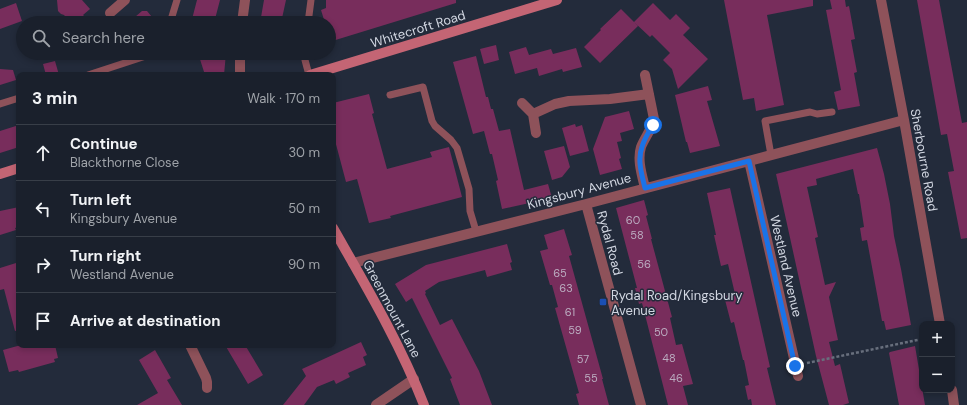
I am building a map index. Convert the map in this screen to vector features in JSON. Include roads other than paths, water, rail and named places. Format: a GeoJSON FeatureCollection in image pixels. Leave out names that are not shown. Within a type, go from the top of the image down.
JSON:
{"type":"FeatureCollection","features":[{"type":"Feature","properties":{"kind":"street"},"geometry":{"type":"LineString","coordinates":[[243,16],[245,0]]}},
{"type":"Feature","properties":{"kind":"street","name":"Whitecroft Road"},"geometry":{"type":"LineString","coordinates":[[319,72],[557,0]]}},
{"type":"Feature","properties":{"kind":"street","name":"Sherbourne Road"},"geometry":{"type":"LineString","coordinates":[[881,0],[939,321]]}},
{"type":"Feature","properties":{"kind":"street"},"geometry":{"type":"LineString","coordinates":[[110,13],[121,1]]}},
{"type":"Feature","properties":{"kind":"street"},"geometry":{"type":"LineString","coordinates":[[240,60],[240,72]]}},
{"type":"Feature","properties":{"kind":"street"},"geometry":{"type":"LineString","coordinates":[[645,75],[654,119],[653,125],[640,153],[645,188]]}},
{"type":"Feature","properties":{"kind":"street"},"geometry":{"type":"LineString","coordinates":[[532,114],[555,104],[569,101],[610,99],[649,94]]}},
{"type":"Feature","properties":{"kind":"street"},"geometry":{"type":"LineString","coordinates":[[522,103],[532,114],[536,133]]}},
{"type":"Feature","properties":{"kind":"street","name":"Kingsbury Avenue"},"geometry":{"type":"LineString","coordinates":[[353,263],[586,204],[904,120]]}},
{"type":"Feature","properties":{"kind":"street","name":"Westland Avenue"},"geometry":{"type":"LineString","coordinates":[[749,161],[798,376]]}},
{"type":"Feature","properties":{"kind":"street"},"geometry":{"type":"LineString","coordinates":[[0,174],[16,169]]}},
{"type":"Feature","properties":{"kind":"street","name":"Rydal Road"},"geometry":{"type":"LineString","coordinates":[[586,204],[641,405]]}},
{"type":"Feature","properties":{"kind":"street","name":"Greenmount Lane"},"geometry":{"type":"LineString","coordinates":[[336,233],[392,332],[414,379],[424,405]]}},
{"type":"Feature","properties":{"kind":"street"},"geometry":{"type":"LineString","coordinates":[[191,348],[206,378],[207,388]]}},
{"type":"Feature","properties":{"kind":"street"},"geometry":{"type":"LineString","coordinates":[[376,405],[414,379]]}},
{"type":"Feature","properties":{"kind":"street"},"geometry":{"type":"LineString","coordinates":[[952,393],[954,405]]}},
{"type":"Feature","properties":{"kind":"lane"},"geometry":{"type":"LineString","coordinates":[[172,16],[177,0]]}},
{"type":"Feature","properties":{"kind":"lane"},"geometry":{"type":"LineString","coordinates":[[309,16],[311,0]]}},
{"type":"Feature","properties":{"kind":"lane"},"geometry":{"type":"LineString","coordinates":[[97,72],[134,60]]}},
{"type":"Feature","properties":{"kind":"lane"},"geometry":{"type":"LineString","coordinates":[[305,60],[308,72]]}},
{"type":"Feature","properties":{"kind":"lane"},"geometry":{"type":"LineString","coordinates":[[390,95],[423,87],[432,121],[435,126],[452,140],[457,148],[469,189],[470,211],[476,231]]}},
{"type":"Feature","properties":{"kind":"lane"},"geometry":{"type":"LineString","coordinates":[[0,104],[16,99]]}},
{"type":"Feature","properties":{"kind":"lane"},"geometry":{"type":"LineString","coordinates":[[771,155],[765,121],[810,112],[817,114],[832,112]]}},
{"type":"Feature","properties":{"kind":"place","name":"Rydal Road/Kingsbury Avenue"},"geometry":{"type":"Point","coordinates":[603,302]}}]}
